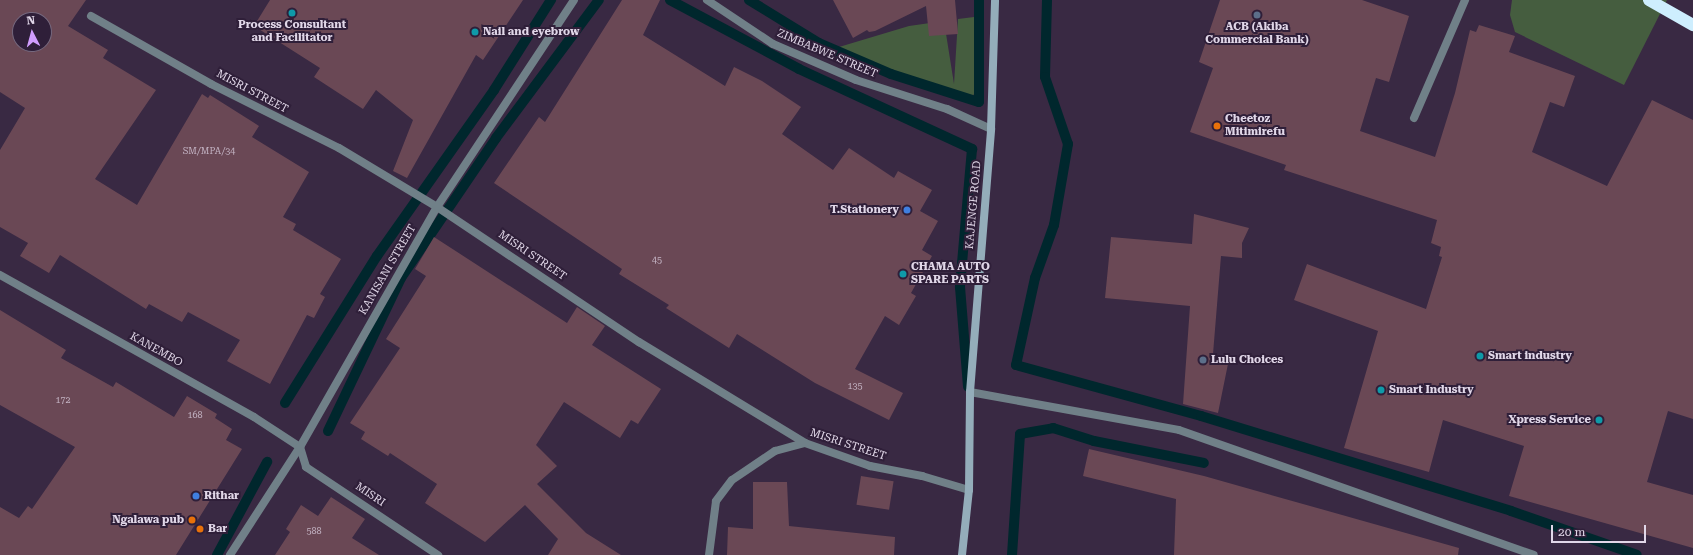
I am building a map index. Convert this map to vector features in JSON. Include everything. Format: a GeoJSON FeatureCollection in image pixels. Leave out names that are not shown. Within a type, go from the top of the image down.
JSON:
{"type":"FeatureCollection","features":[{"type":"Feature","properties":{"kind":"highway"},"geometry":{"type":"LineString","coordinates":[[1649,0],[1693,25]]}},
{"type":"Feature","properties":{"kind":"street","name":"KANISANI STREET"},"geometry":{"type":"LineString","coordinates":[[230,555],[300,447],[437,207],[574,0]]}},
{"type":"Feature","properties":{"kind":"street","name":"ZIMBABWE STREET"},"geometry":{"type":"LineString","coordinates":[[707,0],[773,44],[856,80],[947,109],[991,129]]}},
{"type":"Feature","properties":{"kind":"street","name":"KAJENGE ROAD"},"geometry":{"type":"LineString","coordinates":[[962,555],[969,490],[970,392],[991,129],[995,0]]}},
{"type":"Feature","properties":{"kind":"street"},"geometry":{"type":"LineString","coordinates":[[1414,118],[1465,0]]}},
{"type":"Feature","properties":{"kind":"street","name":"MISRI STREET"},"geometry":{"type":"LineString","coordinates":[[91,16],[218,87],[339,148],[437,207],[639,342],[804,443],[870,466],[922,476],[969,490]]}},
{"type":"Feature","properties":{"kind":"street","name":"KANEMBO"},"geometry":{"type":"LineString","coordinates":[[0,275],[254,417],[300,447]]}},
{"type":"Feature","properties":{"kind":"street"},"geometry":{"type":"LineString","coordinates":[[970,392],[1179,430],[1534,555]]}},
{"type":"Feature","properties":{"kind":"street"},"geometry":{"type":"LineString","coordinates":[[709,555],[716,501],[732,480],[775,451],[804,443]]}},
{"type":"Feature","properties":{"kind":"street","name":"MISRI"},"geometry":{"type":"LineString","coordinates":[[300,447],[306,467],[438,555]]}},
{"type":"Feature","properties":{"kind":"green space"},"geometry":{"type":"Polygon","coordinates":[[[1512,0],[1667,0],[1624,85],[1515,32],[1510,15],[1512,0]]]}},
{"type":"Feature","properties":{"kind":"green space"},"geometry":{"type":"Polygon","coordinates":[[[974,17],[975,94],[961,100],[829,50],[909,26],[944,21],[954,84],[958,19],[974,17]]]}},
{"type":"Feature","properties":{"kind":"building"},"geometry":{"type":"Polygon","coordinates":[[[0,0],[86,0],[68,26],[108,50],[103,58],[156,90],[95,179],[137,205],[202,94],[208,98],[210,95],[259,126],[252,137],[309,172],[283,217],[296,224],[293,230],[341,259],[320,294],[325,297],[314,318],[307,315],[270,384],[227,361],[240,340],[188,312],[182,322],[149,304],[146,309],[60,255],[49,273],[20,256],[28,243],[0,227],[0,150],[25,108],[0,92],[0,0]]]}},
{"type":"Feature","properties":{"kind":"building"},"geometry":{"type":"Polygon","coordinates":[[[270,0],[523,0],[483,60],[476,55],[407,178],[393,171],[413,120],[376,90],[363,109],[314,77],[320,68],[254,26],[270,0]]]}},
{"type":"Feature","properties":{"kind":"building"},"geometry":{"type":"Polygon","coordinates":[[[622,0],[660,0],[643,35],[725,86],[734,67],[762,81],[801,107],[782,134],[833,170],[849,148],[894,178],[898,171],[932,190],[920,211],[938,221],[922,250],[932,256],[911,293],[916,296],[899,325],[885,316],[855,369],[903,393],[889,420],[815,383],[737,334],[729,348],[666,308],[669,305],[619,274],[622,269],[494,183],[539,117],[545,122],[622,0]]]}},
{"type":"Feature","properties":{"kind":"building"},"geometry":{"type":"Polygon","coordinates":[[[833,0],[955,0],[958,34],[929,36],[926,6],[875,31],[869,32],[867,30],[853,38],[833,0]]]}},
{"type":"Feature","properties":{"kind":"building"},"geometry":{"type":"Polygon","coordinates":[[[1220,0],[1362,0],[1409,16],[1389,82],[1376,78],[1360,131],[1435,157],[1455,93],[1470,30],[1476,32],[1479,25],[1515,36],[1509,52],[1575,76],[1564,107],[1550,102],[1532,152],[1607,186],[1652,100],[1693,120],[1693,419],[1668,411],[1647,482],[1693,495],[1693,548],[1509,496],[1524,446],[1443,420],[1429,472],[1344,448],[1378,331],[1294,300],[1307,264],[1426,309],[1442,257],[1439,256],[1441,247],[1431,243],[1437,220],[1284,170],[1286,165],[1190,132],[1213,68],[1199,62],[1220,0]]]}},
{"type":"Feature","properties":{"kind":"building"},"geometry":{"type":"Polygon","coordinates":[[[1194,214],[1249,228],[1242,243],[1242,258],[1221,256],[1213,354],[1229,359],[1218,413],[1183,404],[1190,306],[1105,298],[1111,237],[1192,244],[1194,214]]]}},
{"type":"Feature","properties":{"kind":"building"},"geometry":{"type":"Polygon","coordinates":[[[434,237],[567,323],[577,307],[605,326],[592,345],[661,389],[638,424],[631,420],[620,438],[564,402],[536,445],[557,466],[537,484],[586,533],[621,555],[548,555],[558,539],[525,505],[485,542],[425,503],[437,484],[390,453],[388,456],[361,439],[365,432],[350,423],[400,348],[386,339],[426,276],[415,269],[434,237]]]}},
{"type":"Feature","properties":{"kind":"building"},"geometry":{"type":"Polygon","coordinates":[[[0,310],[66,350],[61,358],[113,387],[116,382],[174,417],[187,396],[217,414],[215,418],[232,429],[226,440],[242,449],[176,555],[0,555],[0,507],[19,518],[28,506],[32,509],[75,447],[0,405],[0,310]]]}},
{"type":"Feature","properties":{"kind":"building"},"geometry":{"type":"Polygon","coordinates":[[[1089,449],[1204,476],[1459,548],[1458,555],[1174,555],[1176,499],[1083,476],[1089,449]]]}},
{"type":"Feature","properties":{"kind":"building"},"geometry":{"type":"Polygon","coordinates":[[[861,476],[894,481],[889,510],[856,505],[861,476]]]}},
{"type":"Feature","properties":{"kind":"building"},"geometry":{"type":"Polygon","coordinates":[[[753,482],[787,482],[789,526],[895,537],[894,555],[727,555],[728,527],[753,529],[753,482]]]}},
{"type":"Feature","properties":{"kind":"building"},"geometry":{"type":"Polygon","coordinates":[[[331,497],[365,519],[352,538],[379,555],[275,555],[290,532],[286,529],[301,505],[318,516],[331,497]]]}},
{"type":"Feature","properties":{"kind":"waterway"},"geometry":{"type":"LineString","coordinates":[[285,403],[377,256],[494,90],[551,0]]}},
{"type":"Feature","properties":{"kind":"waterway"},"geometry":{"type":"LineString","coordinates":[[328,431],[401,278],[496,138],[599,0]]}},
{"type":"Feature","properties":{"kind":"waterway"},"geometry":{"type":"LineString","coordinates":[[670,0],[799,69],[972,149],[960,287],[968,387]]}},
{"type":"Feature","properties":{"kind":"waterway"},"geometry":{"type":"LineString","coordinates":[[749,0],[819,43],[891,74],[979,102],[979,0]]}},
{"type":"Feature","properties":{"kind":"waterway"},"geometry":{"type":"LineString","coordinates":[[1047,0],[1045,77],[1068,144],[1054,225],[1035,278],[1016,365],[1201,416],[1511,511],[1637,555]]}},
{"type":"Feature","properties":{"kind":"waterway"},"geometry":{"type":"LineString","coordinates":[[1012,555],[1020,434],[1053,428],[1094,441],[1204,463]]}},
{"type":"Feature","properties":{"kind":"waterway"},"geometry":{"type":"LineString","coordinates":[[217,555],[267,462]]}},
{"type":"Feature","properties":{"kind":"place","name":"Process Consultant and Facilitator"},"geometry":{"type":"Point","coordinates":[292,13]}},
{"type":"Feature","properties":{"kind":"place","name":"ACB (Akiba Commercial Bank)"},"geometry":{"type":"Point","coordinates":[1257,15]}},
{"type":"Feature","properties":{"kind":"place","name":"Nail and eyebrow"},"geometry":{"type":"Point","coordinates":[475,32]}},
{"type":"Feature","properties":{"kind":"place","name":"Cheetoz Mitimirefu"},"geometry":{"type":"Point","coordinates":[1217,126]}},
{"type":"Feature","properties":{"kind":"place","name":"T.Stationery"},"geometry":{"type":"Point","coordinates":[907,210]}},
{"type":"Feature","properties":{"kind":"place","name":"CHAMA AUTO SPARE PARTS"},"geometry":{"type":"Point","coordinates":[903,274]}},
{"type":"Feature","properties":{"kind":"place","name":"Smart industry"},"geometry":{"type":"Point","coordinates":[1480,356]}},
{"type":"Feature","properties":{"kind":"place","name":"Lulu Choices"},"geometry":{"type":"Point","coordinates":[1203,360]}},
{"type":"Feature","properties":{"kind":"place","name":"Smart Industry"},"geometry":{"type":"Point","coordinates":[1381,390]}},
{"type":"Feature","properties":{"kind":"place","name":"Xpress Service"},"geometry":{"type":"Point","coordinates":[1599,420]}},
{"type":"Feature","properties":{"kind":"place","name":"Rithar"},"geometry":{"type":"Point","coordinates":[196,496]}},
{"type":"Feature","properties":{"kind":"place","name":"Ngalawa pub"},"geometry":{"type":"Point","coordinates":[192,520]}},
{"type":"Feature","properties":{"kind":"place","name":"Bar"},"geometry":{"type":"Point","coordinates":[200,529]}}]}
